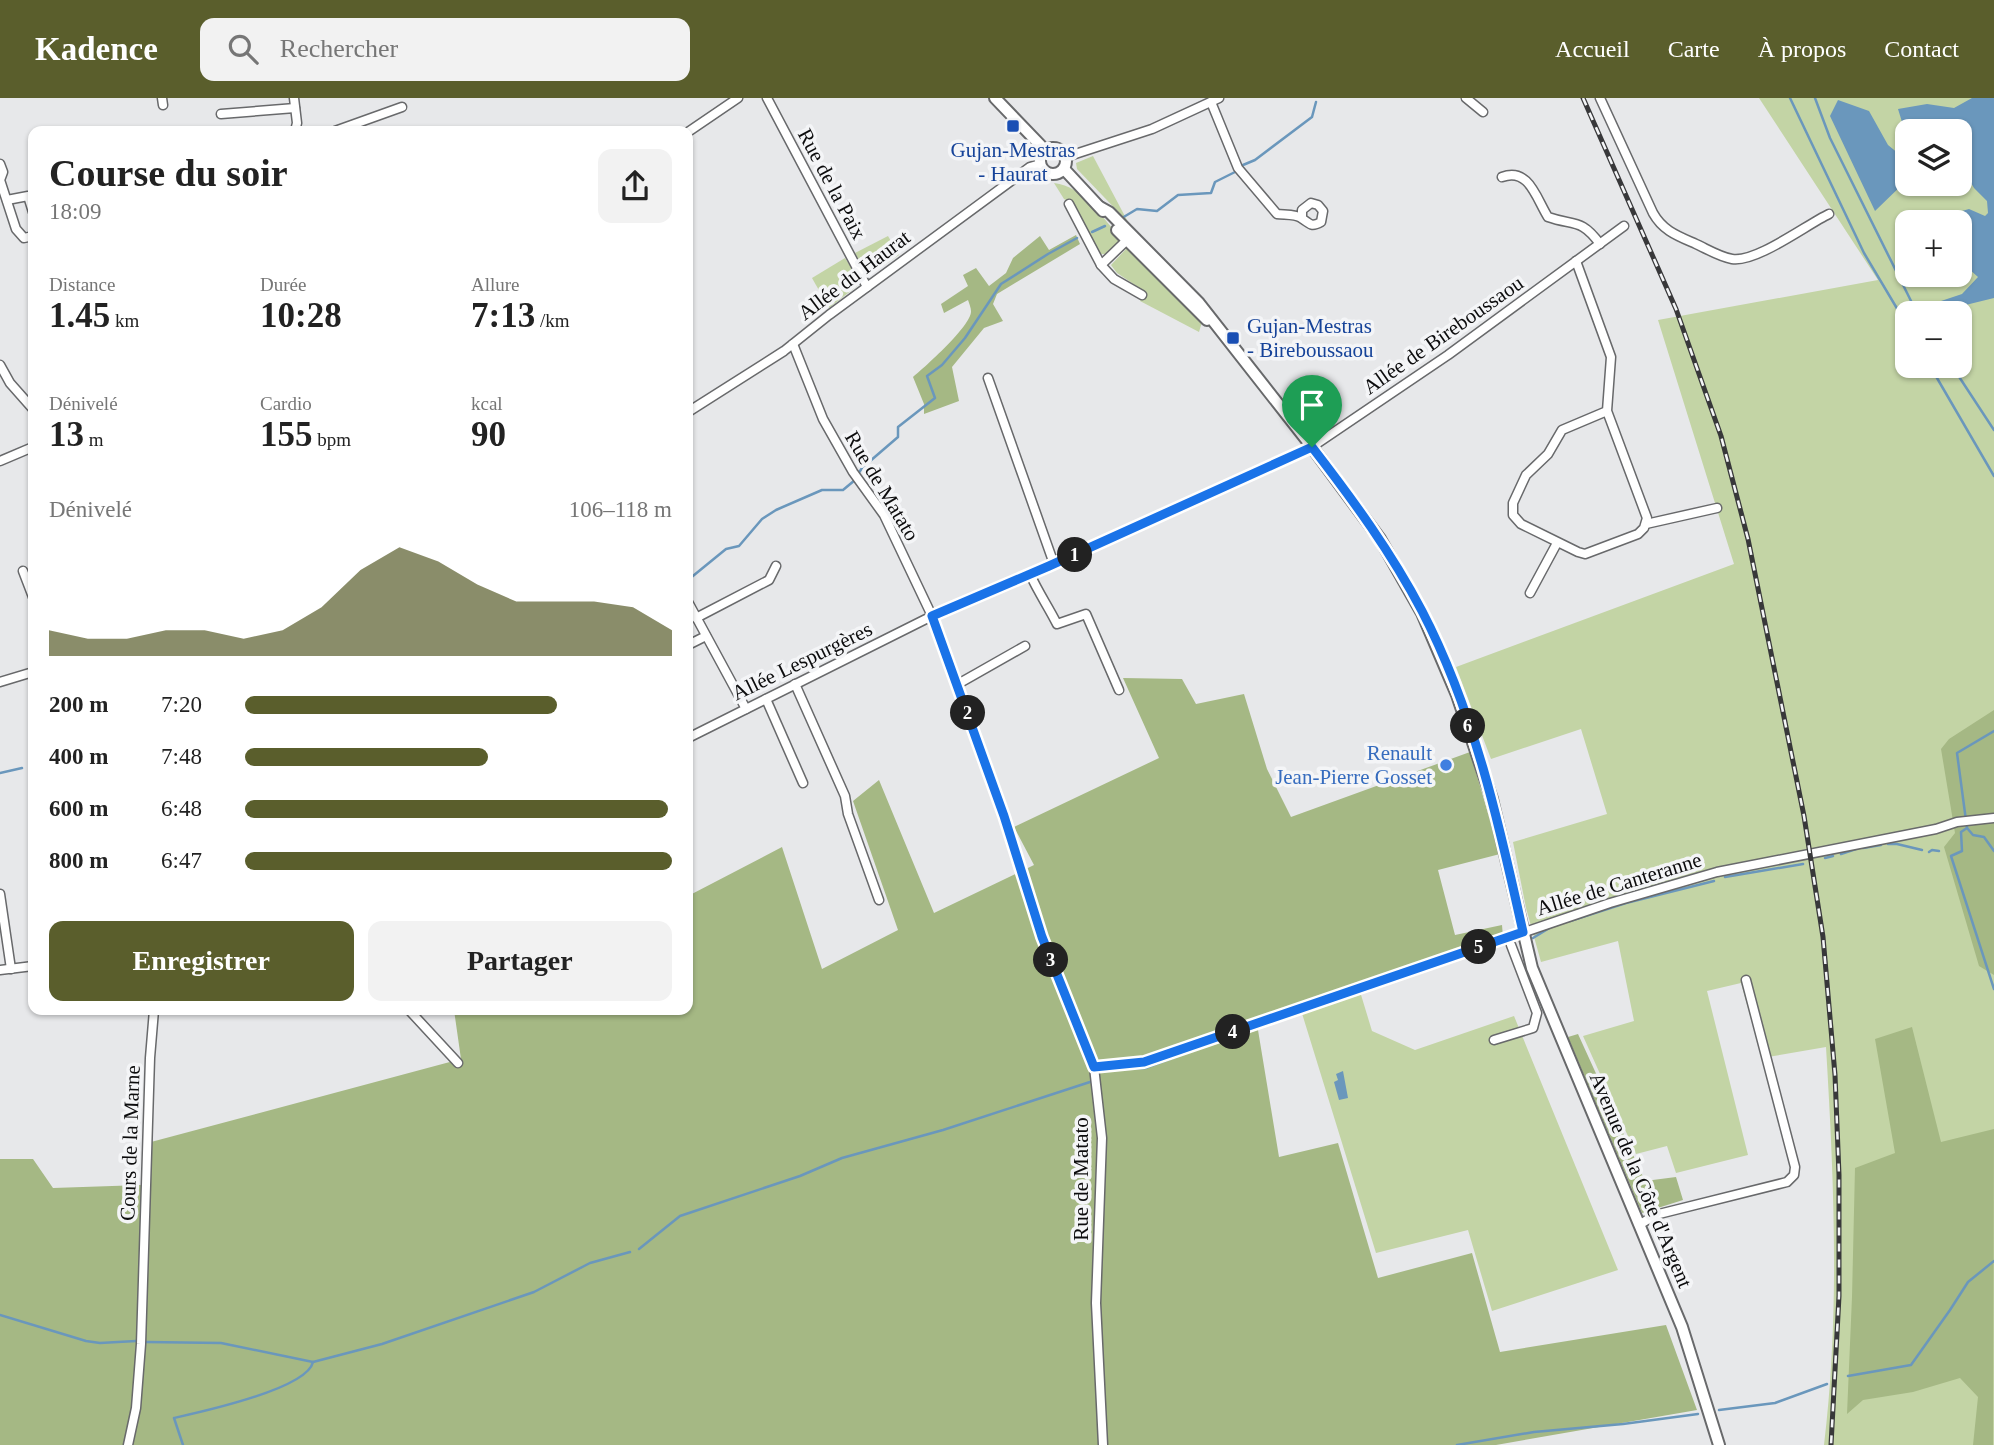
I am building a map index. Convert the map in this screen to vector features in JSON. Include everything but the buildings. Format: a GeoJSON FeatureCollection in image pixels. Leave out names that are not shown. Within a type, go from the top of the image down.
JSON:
{"type":"FeatureCollection","features":[{"type":"Feature","properties":{"kind":"main road"},"geometry":{"type":"LineString","coordinates":[[995,98],[1045,150]]}},
{"type":"Feature","properties":{"kind":"main road"},"geometry":{"type":"LineString","coordinates":[[1057,148],[1066,157],[1064,169],[1057,174],[1049,173],[1040,164],[1040,157],[1045,150],[1057,148]]}},
{"type":"Feature","properties":{"kind":"main road","name":"Avenue de la Côte d'Argent"},"geometry":{"type":"LineString","coordinates":[[1064,169],[1130,237],[1197,313],[1217,328],[1380,538],[1422,613],[1442,656],[1492,799],[1532,968],[1682,1327],[1720,1445]]}},
{"type":"Feature","properties":{"kind":"street"},"geometry":{"type":"LineString","coordinates":[[294,98],[296,126]]}},
{"type":"Feature","properties":{"kind":"street"},"geometry":{"type":"LineString","coordinates":[[693,129],[738,98]]}},
{"type":"Feature","properties":{"kind":"street","name":"Rue de la Paix"},"geometry":{"type":"LineString","coordinates":[[767,98],[867,287]]}},
{"type":"Feature","properties":{"kind":"street"},"geometry":{"type":"LineString","coordinates":[[1466,98],[1483,112]]}},
{"type":"Feature","properties":{"kind":"street"},"geometry":{"type":"LineString","coordinates":[[1600,98],[1654,215],[1668,231],[1736,260],[1759,253],[1829,214]]}},
{"type":"Feature","properties":{"kind":"street"},"geometry":{"type":"LineString","coordinates":[[1066,157],[1152,129],[1215,100],[1238,168],[1278,214],[1302,218]]}},
{"type":"Feature","properties":{"kind":"street"},"geometry":{"type":"LineString","coordinates":[[349,126],[402,107]]}},
{"type":"Feature","properties":{"kind":"street"},"geometry":{"type":"LineString","coordinates":[[221,114],[295,108]]}},
{"type":"Feature","properties":{"kind":"street"},"geometry":{"type":"LineString","coordinates":[[0,164],[3,172],[0,180],[16,229],[24,238],[28,237]]}},
{"type":"Feature","properties":{"kind":"street","name":"Allée du Haurat"},"geometry":{"type":"LineString","coordinates":[[693,409],[793,344],[1030,167],[1040,164]]}},
{"type":"Feature","properties":{"kind":"street"},"geometry":{"type":"LineString","coordinates":[[1502,177],[1511,173],[1520,175],[1526,180],[1548,217],[1582,226],[1590,231],[1600,244]]}},
{"type":"Feature","properties":{"kind":"street"},"geometry":{"type":"LineString","coordinates":[[7,200],[28,197]]}},
{"type":"Feature","properties":{"kind":"street"},"geometry":{"type":"LineString","coordinates":[[1069,204],[1101,265],[1114,279],[1142,295]]}},
{"type":"Feature","properties":{"kind":"street","name":"Allée de Bireboussaou"},"geometry":{"type":"LineString","coordinates":[[932,616],[1312,447],[1444,358],[1623,226]]}},
{"type":"Feature","properties":{"kind":"street"},"geometry":{"type":"LineString","coordinates":[[1101,265],[1130,237]]}},
{"type":"Feature","properties":{"kind":"street"},"geometry":{"type":"LineString","coordinates":[[1576,261],[1611,357],[1607,411],[1647,513],[1646,524],[1638,534],[1594,552],[1578,552],[1517,521],[1511,509],[1526,475],[1548,454],[1562,430],[1607,411]]}},
{"type":"Feature","properties":{"kind":"street","name":"Rue de Matato"},"geometry":{"type":"LineString","coordinates":[[793,344],[823,419],[853,472],[884,515],[932,616],[1027,882],[1042,937],[1094,1067],[1102,1138],[1096,1303],[1103,1445]]}},
{"type":"Feature","properties":{"kind":"street"},"geometry":{"type":"LineString","coordinates":[[0,365],[10,383],[28,403]]}},
{"type":"Feature","properties":{"kind":"street"},"geometry":{"type":"LineString","coordinates":[[988,378],[1054,564]]}},
{"type":"Feature","properties":{"kind":"street"},"geometry":{"type":"LineString","coordinates":[[0,461],[28,449]]}},
{"type":"Feature","properties":{"kind":"street"},"geometry":{"type":"LineString","coordinates":[[1646,524],[1717,508]]}},
{"type":"Feature","properties":{"kind":"street"},"geometry":{"type":"LineString","coordinates":[[1530,593],[1557,543]]}},
{"type":"Feature","properties":{"kind":"street"},"geometry":{"type":"LineString","coordinates":[[696,618],[768,580],[776,566]]}},
{"type":"Feature","properties":{"kind":"street"},"geometry":{"type":"LineString","coordinates":[[23,571],[28,584]]}},
{"type":"Feature","properties":{"kind":"street"},"geometry":{"type":"LineString","coordinates":[[1030,574],[1040,598],[1047,604],[1057,624],[1086,614],[1119,690]]}},
{"type":"Feature","properties":{"kind":"street"},"geometry":{"type":"LineString","coordinates":[[693,612],[746,709]]}},
{"type":"Feature","properties":{"kind":"street","name":"Allée Lespurgères"},"geometry":{"type":"LineString","coordinates":[[693,736],[932,616]]}},
{"type":"Feature","properties":{"kind":"street"},"geometry":{"type":"LineString","coordinates":[[693,642],[706,636]]}},
{"type":"Feature","properties":{"kind":"street"},"geometry":{"type":"LineString","coordinates":[[958,684],[1025,646]]}},
{"type":"Feature","properties":{"kind":"street"},"geometry":{"type":"LineString","coordinates":[[0,682],[28,674]]}},
{"type":"Feature","properties":{"kind":"street"},"geometry":{"type":"LineString","coordinates":[[795,684],[845,796],[848,814],[879,900]]}},
{"type":"Feature","properties":{"kind":"street"},"geometry":{"type":"LineString","coordinates":[[766,699],[803,782]]}},
{"type":"Feature","properties":{"kind":"street","name":"Allée de Canteranne"},"geometry":{"type":"LineString","coordinates":[[1094,1067],[1144,1062],[1610,903],[1717,872],[1965,821],[1994,818]]}},
{"type":"Feature","properties":{"kind":"street"},"geometry":{"type":"LineString","coordinates":[[0,894],[11,969]]}},
{"type":"Feature","properties":{"kind":"street"},"geometry":{"type":"LineString","coordinates":[[1494,1040],[1532,1028],[1537,1013],[1511,945]]}},
{"type":"Feature","properties":{"kind":"street"},"geometry":{"type":"LineString","coordinates":[[0,970],[28,967]]}},
{"type":"Feature","properties":{"kind":"street"},"geometry":{"type":"LineString","coordinates":[[1639,1225],[1655,1216],[1787,1182],[1794,1175],[1795,1167],[1746,980]]}},
{"type":"Feature","properties":{"kind":"street"},"geometry":{"type":"LineString","coordinates":[[1537,1013],[1548,1008]]}},
{"type":"Feature","properties":{"kind":"street","name":"Cours de la Marne"},"geometry":{"type":"LineString","coordinates":[[128,1445],[136,1408],[141,1345],[154,1015]]}},
{"type":"Feature","properties":{"kind":"street"},"geometry":{"type":"LineString","coordinates":[[415,1015],[458,1063]]}},
{"type":"Feature","properties":{"kind":"green space"},"geometry":{"type":"Polygon","coordinates":[[[1759,98],[1994,98],[1994,1445],[1824,1445],[1834,1296],[1833,1197],[1826,1047],[1762,1058],[1741,983],[1707,991],[1748,1155],[1676,1173],[1667,1146],[1636,1154],[1583,1036],[1634,1021],[1618,941],[1541,962],[1526,908],[1513,842],[1607,814],[1581,729],[1491,759],[1456,667],[1734,564],[1658,320],[1878,280],[1759,98]]]}},
{"type":"Feature","properties":{"kind":"green space"},"geometry":{"type":"Polygon","coordinates":[[[1093,156],[1128,222],[1077,169],[1076,163],[1093,156]]]}},
{"type":"Feature","properties":{"kind":"green space"},"geometry":{"type":"Polygon","coordinates":[[[1054,183],[1083,196],[1119,236],[1119,241],[1105,254],[1097,250],[1073,203],[1064,199],[1054,183]]]}},
{"type":"Feature","properties":{"kind":"green space"},"geometry":{"type":"Polygon","coordinates":[[[1076,235],[1080,244],[997,294],[993,304],[1003,321],[984,328],[952,367],[959,401],[924,414],[924,404],[913,377],[947,346],[969,317],[971,310],[968,300],[944,313],[941,304],[968,286],[963,275],[976,268],[989,286],[1006,273],[1013,258],[1040,236],[1049,250],[1076,235]]]}},
{"type":"Feature","properties":{"kind":"green space"},"geometry":{"type":"Polygon","coordinates":[[[888,236],[899,255],[871,274],[865,271],[855,253],[888,236]]]}},
{"type":"Feature","properties":{"kind":"green space"},"geometry":{"type":"Polygon","coordinates":[[[1126,249],[1132,249],[1202,322],[1199,332],[1140,301],[1144,291],[1117,273],[1111,265],[1126,249]]]}},
{"type":"Feature","properties":{"kind":"green space"},"geometry":{"type":"Polygon","coordinates":[[[845,258],[858,278],[857,286],[829,308],[812,278],[845,258]]]}},
{"type":"Feature","properties":{"kind":"green space"},"geometry":{"type":"Polygon","coordinates":[[[1123,678],[1182,679],[1196,704],[1244,694],[1267,769],[1291,817],[1470,752],[1500,854],[1438,870],[1455,935],[1502,925],[1503,937],[1257,1024],[1279,1157],[1338,1143],[1378,1278],[1472,1253],[1500,1352],[1666,1325],[1697,1410],[1496,1445],[0,1445],[0,1159],[33,1159],[53,1188],[142,1185],[151,1142],[461,1059],[455,1015],[693,1015],[693,893],[782,847],[822,969],[898,930],[853,801],[879,780],[934,913],[1034,865],[1014,827],[1159,758],[1123,678]]]}},
{"type":"Feature","properties":{"kind":"green space"},"geometry":{"type":"Polygon","coordinates":[[[1994,710],[1994,975],[1979,966],[1944,847],[1955,833],[1941,749],[1949,739],[1994,710]]]}},
{"type":"Feature","properties":{"kind":"green space"},"geometry":{"type":"Polygon","coordinates":[[[1355,975],[1372,1031],[1415,1050],[1514,1016],[1618,1270],[1492,1311],[1468,1230],[1376,1253],[1296,994],[1355,975]]]}},
{"type":"Feature","properties":{"kind":"green space"},"geometry":{"type":"Polygon","coordinates":[[[1912,1027],[1941,1142],[1994,1129],[1993,1445],[1973,1445],[1978,1397],[1960,1378],[1913,1392],[1863,1400],[1847,1414],[1855,1168],[1895,1153],[1875,1039],[1912,1027]]]}},
{"type":"Feature","properties":{"kind":"green space"},"geometry":{"type":"Polygon","coordinates":[[[1578,1034],[1645,1181],[1676,1177],[1683,1200],[1642,1213],[1568,1037],[1578,1034]]]}},
{"type":"Feature","properties":{"kind":"water"},"geometry":{"type":"Polygon","coordinates":[[[1972,98],[1994,98],[1994,298],[1972,303],[1972,301],[1941,301],[1962,294],[1972,287],[1978,277],[1972,272],[1972,210],[1985,216],[1988,213],[1987,201],[1972,185],[1972,119],[1901,119],[1898,109],[1927,104],[1954,108],[1972,98]]]}},
{"type":"Feature","properties":{"kind":"water"},"geometry":{"type":"Polygon","coordinates":[[[1838,100],[1869,111],[1888,145],[1895,151],[1895,192],[1875,211],[1830,116],[1838,100]]]}},
{"type":"Feature","properties":{"kind":"water"},"geometry":{"type":"Polygon","coordinates":[[[1343,1071],[1348,1098],[1339,1100],[1334,1082],[1338,1080],[1336,1074],[1343,1071]]]}},
{"type":"Feature","properties":{"kind":"waterway"},"geometry":{"type":"LineString","coordinates":[[1790,98],[1864,253],[1895,305]]}},
{"type":"Feature","properties":{"kind":"waterway"},"geometry":{"type":"LineString","coordinates":[[1815,98],[1830,138],[1911,301]]}},
{"type":"Feature","properties":{"kind":"waterway"},"geometry":{"type":"LineString","coordinates":[[1243,165],[1255,160],[1312,117],[1316,102]]}},
{"type":"Feature","properties":{"kind":"waterway"},"geometry":{"type":"LineString","coordinates":[[1122,218],[1137,209],[1157,211],[1178,195],[1211,193],[1215,182],[1235,172]]}},
{"type":"Feature","properties":{"kind":"waterway"},"geometry":{"type":"LineString","coordinates":[[1092,232],[1105,226]]}},
{"type":"Feature","properties":{"kind":"waterway"},"geometry":{"type":"LineString","coordinates":[[858,474],[898,437],[898,427],[935,398],[927,376],[942,365],[965,338],[1001,284],[1077,238]]}},
{"type":"Feature","properties":{"kind":"waterway"},"geometry":{"type":"LineString","coordinates":[[1937,378],[1994,476]]}},
{"type":"Feature","properties":{"kind":"waterway"},"geometry":{"type":"LineString","coordinates":[[1960,378],[1994,430]]}},
{"type":"Feature","properties":{"kind":"waterway"},"geometry":{"type":"LineString","coordinates":[[693,576],[726,549],[739,546],[762,519],[776,510],[822,490],[843,490],[855,480]]}},
{"type":"Feature","properties":{"kind":"waterway"},"geometry":{"type":"LineString","coordinates":[[1994,731],[1957,753],[1967,828],[1973,835],[1984,837],[1994,851]]}},
{"type":"Feature","properties":{"kind":"waterway"},"geometry":{"type":"LineString","coordinates":[[0,773],[22,768]]}},
{"type":"Feature","properties":{"kind":"waterway"},"geometry":{"type":"LineString","coordinates":[[1967,828],[1961,832],[1962,851],[1951,856],[1994,989]]}},
{"type":"Feature","properties":{"kind":"waterway"},"geometry":{"type":"LineString","coordinates":[[1888,844],[1922,850]]}},
{"type":"Feature","properties":{"kind":"waterway"},"geometry":{"type":"LineString","coordinates":[[1863,848],[1881,845]]}},
{"type":"Feature","properties":{"kind":"waterway"},"geometry":{"type":"LineString","coordinates":[[1841,854],[1856,849]]}},
{"type":"Feature","properties":{"kind":"waterway"},"geometry":{"type":"LineString","coordinates":[[1929,852],[1939,851]]}},
{"type":"Feature","properties":{"kind":"waterway"},"geometry":{"type":"LineString","coordinates":[[1825,858],[1833,856]]}},
{"type":"Feature","properties":{"kind":"waterway"},"geometry":{"type":"LineString","coordinates":[[1725,877],[1803,864]]}},
{"type":"Feature","properties":{"kind":"waterway"},"geometry":{"type":"LineString","coordinates":[[1570,921],[1626,903],[1714,881]]}},
{"type":"Feature","properties":{"kind":"waterway"},"geometry":{"type":"LineString","coordinates":[[1533,938],[1551,927]]}},
{"type":"Feature","properties":{"kind":"waterway"},"geometry":{"type":"LineString","coordinates":[[1313,1008],[1450,962]]}},
{"type":"Feature","properties":{"kind":"waterway"},"geometry":{"type":"LineString","coordinates":[[1103,1070],[1145,1068],[1238,1034]]}},
{"type":"Feature","properties":{"kind":"waterway"},"geometry":{"type":"LineString","coordinates":[[639,1249],[680,1216],[800,1176],[842,1158],[943,1130],[1093,1081]]}},
{"type":"Feature","properties":{"kind":"waterway"},"geometry":{"type":"LineString","coordinates":[[146,1342],[221,1343],[313,1362],[382,1344],[534,1292],[590,1263],[630,1252]]}},
{"type":"Feature","properties":{"kind":"waterway"},"geometry":{"type":"LineString","coordinates":[[1848,1376],[1911,1365],[1968,1282],[1994,1261]]}},
{"type":"Feature","properties":{"kind":"waterway"},"geometry":{"type":"LineString","coordinates":[[0,1315],[86,1341],[136,1341]]}},
{"type":"Feature","properties":{"kind":"waterway"},"geometry":{"type":"LineString","coordinates":[[183,1445],[174,1418],[274,1390],[306,1372],[313,1362]]}},
{"type":"Feature","properties":{"kind":"waterway"},"geometry":{"type":"LineString","coordinates":[[1719,1410],[1775,1403],[1827,1384]]}},
{"type":"Feature","properties":{"kind":"waterway"},"geometry":{"type":"LineString","coordinates":[[1457,1445],[1534,1432],[1698,1414]]}},
{"type":"Feature","properties":{"kind":"railway"},"geometry":{"type":"LineString","coordinates":[[1583,98],[1676,309],[1721,436],[1748,539],[1804,816],[1823,937],[1835,1075],[1839,1175],[1839,1296],[1831,1445]]}},
{"type":"Feature","properties":{"kind":"place","name":"Gujan-Mestras - Haurat"},"geometry":{"type":"Point","coordinates":[1013,126]}},
{"type":"Feature","properties":{"kind":"place","name":"Gujan-Mestras - Bireboussaou"},"geometry":{"type":"Point","coordinates":[1233,338]}},
{"type":"Feature","properties":{"kind":"place","name":"Renault Jean-Pierre Gosset"},"geometry":{"type":"Point","coordinates":[1446,765]}},
{"type":"Feature","properties":{"kind":"route"},"geometry":{"type":"LineString","coordinates":[[1312,447],[1380,538],[1422,613],[1442,656],[1492,799],[1523,932],[1144,1062],[1094,1067],[1042,937],[1027,882],[932,616],[1312,447]]}}]}
